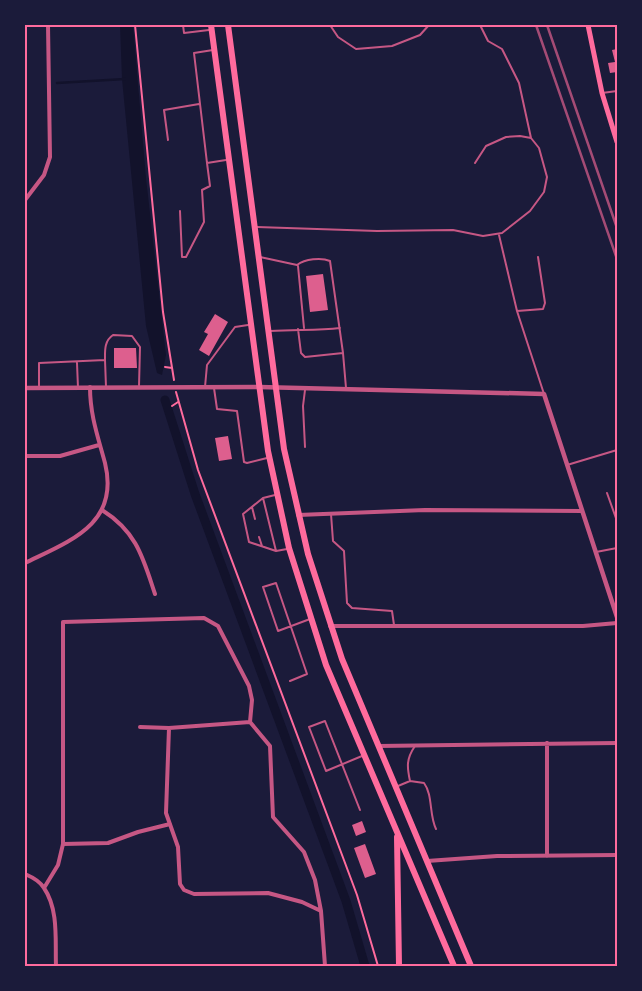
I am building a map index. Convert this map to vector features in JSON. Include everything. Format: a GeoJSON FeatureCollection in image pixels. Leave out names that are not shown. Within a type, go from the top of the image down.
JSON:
{"type":"FeatureCollection","features":[{"type":"Feature","properties":{"kind":"highway"},"geometry":{"type":"LineString","coordinates":[[228,25],[284,449],[298,515],[330,626],[378,746],[471,966]]}},
{"type":"Feature","properties":{"kind":"highway"},"geometry":{"type":"LineString","coordinates":[[211,27],[269,458],[289,548],[310,619],[364,755],[454,966]]}},
{"type":"Feature","properties":{"kind":"highway"},"geometry":{"type":"LineString","coordinates":[[396,830],[399,966]]}},
{"type":"Feature","properties":{"kind":"main road"},"geometry":{"type":"LineString","coordinates":[[588,25],[602,93],[617,142]]}},
{"type":"Feature","properties":{"kind":"street"},"geometry":{"type":"LineString","coordinates":[[25,200],[44,175],[50,157],[48,25]]}},
{"type":"Feature","properties":{"kind":"street"},"geometry":{"type":"LineString","coordinates":[[25,563],[76,537],[96,521],[106,500],[107,480],[91,413],[90,387]]}},
{"type":"Feature","properties":{"kind":"street"},"geometry":{"type":"LineString","coordinates":[[25,388],[305,387],[544,394],[617,617]]}},
{"type":"Feature","properties":{"kind":"street"},"geometry":{"type":"LineString","coordinates":[[25,456],[60,456],[99,445]]}},
{"type":"Feature","properties":{"kind":"street"},"geometry":{"type":"LineString","coordinates":[[102,510],[113,516],[134,538],[155,594]]}},
{"type":"Feature","properties":{"kind":"street"},"geometry":{"type":"LineString","coordinates":[[298,515],[425,510],[582,511]]}},
{"type":"Feature","properties":{"kind":"street"},"geometry":{"type":"LineString","coordinates":[[44,888],[58,865],[63,844],[63,622],[204,618],[214,622],[250,686],[252,700],[250,722],[270,746],[273,817],[304,852],[315,880],[321,910],[325,966]]}},
{"type":"Feature","properties":{"kind":"street"},"geometry":{"type":"LineString","coordinates":[[330,626],[583,626],[617,623]]}},
{"type":"Feature","properties":{"kind":"street"},"geometry":{"type":"LineString","coordinates":[[140,727],[169,728],[250,722]]}},
{"type":"Feature","properties":{"kind":"street"},"geometry":{"type":"LineString","coordinates":[[169,728],[166,805],[178,847],[180,884],[189,893],[268,893],[302,902],[321,910]]}},
{"type":"Feature","properties":{"kind":"street"},"geometry":{"type":"LineString","coordinates":[[378,746],[617,742]]}},
{"type":"Feature","properties":{"kind":"street"},"geometry":{"type":"LineString","coordinates":[[547,743],[547,856]]}},
{"type":"Feature","properties":{"kind":"street"},"geometry":{"type":"LineString","coordinates":[[63,844],[108,843],[138,832],[170,824]]}},
{"type":"Feature","properties":{"kind":"street"},"geometry":{"type":"LineString","coordinates":[[427,861],[617,855]]}},
{"type":"Feature","properties":{"kind":"street"},"geometry":{"type":"LineString","coordinates":[[25,874],[44,888],[55,923],[56,966]]}},
{"type":"Feature","properties":{"kind":"lane"},"geometry":{"type":"LineString","coordinates":[[183,25],[184,32],[211,27]]}},
{"type":"Feature","properties":{"kind":"lane"},"geometry":{"type":"LineString","coordinates":[[330,25],[338,37],[356,49],[392,46],[420,35],[429,25]]}},
{"type":"Feature","properties":{"kind":"lane"},"geometry":{"type":"LineString","coordinates":[[480,25],[488,41],[502,49],[519,83],[530,138]]}},
{"type":"Feature","properties":{"kind":"lane"},"geometry":{"type":"LineString","coordinates":[[180,211],[182,257],[186,257],[204,222],[202,190],[210,186],[194,53],[214,50]]}},
{"type":"Feature","properties":{"kind":"lane"},"geometry":{"type":"LineString","coordinates":[[602,93],[617,90]]}},
{"type":"Feature","properties":{"kind":"lane"},"geometry":{"type":"LineString","coordinates":[[168,140],[164,110],[199,104]]}},
{"type":"Feature","properties":{"kind":"lane"},"geometry":{"type":"LineString","coordinates":[[254,227],[377,231],[452,230],[484,236],[498,234],[516,224],[544,192],[547,177],[545,166],[540,148],[530,138],[520,136],[506,137],[490,142],[475,163]]}},
{"type":"Feature","properties":{"kind":"lane"},"geometry":{"type":"LineString","coordinates":[[207,163],[229,160]]}},
{"type":"Feature","properties":{"kind":"lane"},"geometry":{"type":"LineString","coordinates":[[498,234],[517,311],[544,394]]}},
{"type":"Feature","properties":{"kind":"lane"},"geometry":{"type":"LineString","coordinates":[[258,256],[297,265]]}},
{"type":"Feature","properties":{"kind":"lane"},"geometry":{"type":"LineString","coordinates":[[517,311],[543,309],[545,303],[538,257]]}},
{"type":"Feature","properties":{"kind":"lane"},"geometry":{"type":"LineString","coordinates":[[297,265],[302,261],[324,259],[330,261],[340,328],[346,388]]}},
{"type":"Feature","properties":{"kind":"lane"},"geometry":{"type":"LineString","coordinates":[[297,265],[304,328]]}},
{"type":"Feature","properties":{"kind":"lane"},"geometry":{"type":"LineString","coordinates":[[205,387],[206,365],[235,327],[251,324]]}},
{"type":"Feature","properties":{"kind":"lane"},"geometry":{"type":"LineString","coordinates":[[268,331],[304,328],[316,331],[340,328]]}},
{"type":"Feature","properties":{"kind":"lane"},"geometry":{"type":"LineString","coordinates":[[298,329],[301,353],[305,357],[343,353]]}},
{"type":"Feature","properties":{"kind":"lane"},"geometry":{"type":"LineString","coordinates":[[106,387],[105,360],[107,342],[113,335],[130,335],[140,347],[139,387]]}},
{"type":"Feature","properties":{"kind":"lane"},"geometry":{"type":"LineString","coordinates":[[39,388],[39,363],[105,360]]}},
{"type":"Feature","properties":{"kind":"lane"},"geometry":{"type":"LineString","coordinates":[[77,362],[78,388]]}},
{"type":"Feature","properties":{"kind":"lane"},"geometry":{"type":"LineString","coordinates":[[214,387],[216,409],[237,410],[244,462],[248,463],[269,458]]}},
{"type":"Feature","properties":{"kind":"lane"},"geometry":{"type":"LineString","coordinates":[[305,387],[303,406],[305,447]]}},
{"type":"Feature","properties":{"kind":"lane"},"geometry":{"type":"LineString","coordinates":[[567,464],[617,450]]}},
{"type":"Feature","properties":{"kind":"lane"},"geometry":{"type":"LineString","coordinates":[[607,493],[617,521]]}},
{"type":"Feature","properties":{"kind":"lane"},"geometry":{"type":"LineString","coordinates":[[276,495],[263,498],[243,514],[249,542],[276,551],[289,548]]}},
{"type":"Feature","properties":{"kind":"lane"},"geometry":{"type":"LineString","coordinates":[[263,498],[276,551]]}},
{"type":"Feature","properties":{"kind":"lane"},"geometry":{"type":"LineString","coordinates":[[252,507],[255,520]]}},
{"type":"Feature","properties":{"kind":"lane"},"geometry":{"type":"LineString","coordinates":[[331,514],[333,541],[344,551],[347,603],[352,608],[392,611],[395,626]]}},
{"type":"Feature","properties":{"kind":"lane"},"geometry":{"type":"LineString","coordinates":[[259,537],[262,546]]}},
{"type":"Feature","properties":{"kind":"lane"},"geometry":{"type":"LineString","coordinates":[[596,552],[617,548]]}},
{"type":"Feature","properties":{"kind":"lane"},"geometry":{"type":"LineString","coordinates":[[290,681],[307,674],[290,626],[276,583],[264,587],[278,631],[290,626],[310,619]]}},
{"type":"Feature","properties":{"kind":"lane"},"geometry":{"type":"LineString","coordinates":[[360,810],[341,765],[325,721],[310,727],[326,771],[341,765],[364,755]]}},
{"type":"Feature","properties":{"kind":"lane"},"geometry":{"type":"LineString","coordinates":[[410,781],[407,763],[408,756],[416,745]]}},
{"type":"Feature","properties":{"kind":"lane"},"geometry":{"type":"LineString","coordinates":[[396,787],[410,781],[424,783],[427,787],[431,819],[436,829]]}},
{"type":"Feature","properties":{"kind":"path"},"geometry":{"type":"LineString","coordinates":[[135,25],[163,312],[172,373]]}},
{"type":"Feature","properties":{"kind":"path"},"geometry":{"type":"LineString","coordinates":[[166,367],[172,368]]}},
{"type":"Feature","properties":{"kind":"path"},"geometry":{"type":"LineString","coordinates":[[177,396],[198,470],[357,895],[378,966]]}},
{"type":"Feature","properties":{"kind":"path"},"geometry":{"type":"LineString","coordinates":[[172,406],[178,402]]}},
{"type":"Feature","properties":{"kind":"shaded area"},"geometry":{"type":"Polygon","coordinates":[[[120,25],[133,25],[146,178],[166,355],[162,375],[157,373],[146,326],[122,79],[120,25]]]}},
{"type":"Feature","properties":{"kind":"building"},"geometry":{"type":"Polygon","coordinates":[[[617,49],[617,72],[610,73],[608,63],[615,62],[612,50],[617,49]]]}},
{"type":"Feature","properties":{"kind":"building"},"geometry":{"type":"Polygon","coordinates":[[[323,274],[328,310],[310,312],[306,276],[323,274]]]}},
{"type":"Feature","properties":{"kind":"building"},"geometry":{"type":"Polygon","coordinates":[[[215,314],[228,322],[209,356],[199,350],[208,334],[204,332],[215,314]]]}},
{"type":"Feature","properties":{"kind":"building"},"geometry":{"type":"Polygon","coordinates":[[[114,348],[136,348],[137,368],[114,368],[114,348]]]}},
{"type":"Feature","properties":{"kind":"building"},"geometry":{"type":"Polygon","coordinates":[[[228,436],[232,459],[219,461],[215,438],[228,436]]]}},
{"type":"Feature","properties":{"kind":"building"},"geometry":{"type":"Polygon","coordinates":[[[362,821],[366,832],[356,836],[352,825],[362,821]]]}},
{"type":"Feature","properties":{"kind":"building"},"geometry":{"type":"Polygon","coordinates":[[[365,844],[376,874],[365,878],[354,848],[365,844]]]}},
{"type":"Feature","properties":{"kind":"waterway"},"geometry":{"type":"LineString","coordinates":[[57,83],[125,79]]}},
{"type":"Feature","properties":{"kind":"waterway"},"geometry":{"type":"LineString","coordinates":[[165,400],[195,494],[346,901],[365,966]]}},
{"type":"Feature","properties":{"kind":"railway"},"geometry":{"type":"LineString","coordinates":[[536,25],[617,259]]}},
{"type":"Feature","properties":{"kind":"railway"},"geometry":{"type":"LineString","coordinates":[[547,25],[617,228]]}}]}
